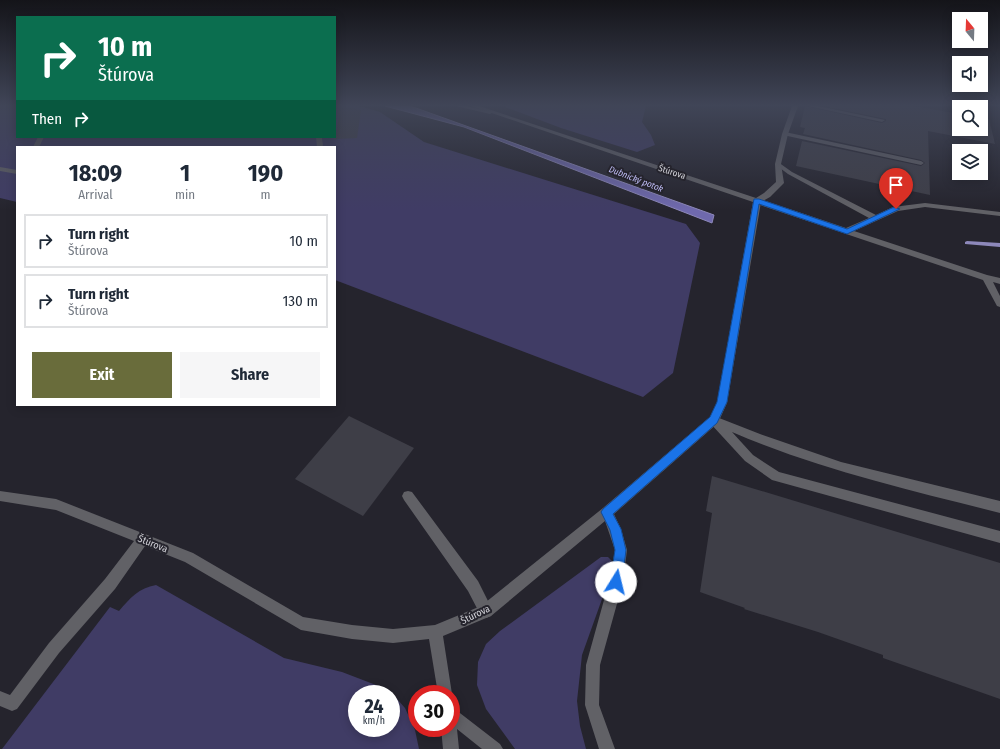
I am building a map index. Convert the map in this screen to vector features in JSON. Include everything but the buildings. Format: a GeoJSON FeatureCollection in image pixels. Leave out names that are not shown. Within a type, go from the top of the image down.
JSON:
{"type":"FeatureCollection","features":[{"type":"Feature","properties":{"kind":"street","name":"Štúrova"},"geometry":{"type":"LineString","coordinates":[[579,141],[711,184],[757,201],[986,278],[1000,281]]}},
{"type":"Feature","properties":{"kind":"street"},"geometry":{"type":"LineString","coordinates":[[757,201],[768,195],[780,183],[778,164],[783,141]]}},
{"type":"Feature","properties":{"kind":"street"},"geometry":{"type":"LineString","coordinates":[[818,141],[921,163]]}},
{"type":"Feature","properties":{"kind":"street"},"geometry":{"type":"LineString","coordinates":[[778,164],[790,173],[875,218]]}},
{"type":"Feature","properties":{"kind":"street"},"geometry":{"type":"LineString","coordinates":[[0,169],[16,172]]}},
{"type":"Feature","properties":{"kind":"street","name":"Štúrova"},"geometry":{"type":"LineString","coordinates":[[0,496],[56,505],[189,557],[301,623],[352,632],[393,636],[434,632],[486,611],[607,512],[714,420],[722,402],[757,201]]}},
{"type":"Feature","properties":{"kind":"street"},"geometry":{"type":"LineString","coordinates":[[847,231],[896,209],[924,205],[1000,214]]}},
{"type":"Feature","properties":{"kind":"street"},"geometry":{"type":"LineString","coordinates":[[986,278],[1000,284]]}},
{"type":"Feature","properties":{"kind":"street"},"geometry":{"type":"LineString","coordinates":[[986,278],[1000,304]]}},
{"type":"Feature","properties":{"kind":"street"},"geometry":{"type":"LineString","coordinates":[[714,420],[756,438],[841,467],[1000,507]]}},
{"type":"Feature","properties":{"kind":"street"},"geometry":{"type":"LineString","coordinates":[[714,420],[749,458],[776,476],[1000,537]]}},
{"type":"Feature","properties":{"kind":"street"},"geometry":{"type":"LineString","coordinates":[[408,496],[473,586],[486,611]]}},
{"type":"Feature","properties":{"kind":"street"},"geometry":{"type":"LineString","coordinates":[[607,512],[615,529],[621,550],[616,582],[592,665],[592,705],[607,749]]}},
{"type":"Feature","properties":{"kind":"street"},"geometry":{"type":"LineString","coordinates":[[0,698],[12,704],[54,648],[110,584],[143,538]]}},
{"type":"Feature","properties":{"kind":"street"},"geometry":{"type":"LineString","coordinates":[[434,632],[443,685]]}},
{"type":"Feature","properties":{"kind":"street"},"geometry":{"type":"LineString","coordinates":[[460,722],[495,749]]}},
{"type":"Feature","properties":{"kind":"street"},"geometry":{"type":"LineString","coordinates":[[450,737],[451,749]]}},
{"type":"Feature","properties":{"kind":"shaded area"},"geometry":{"type":"Polygon","coordinates":[[[0,141],[422,141],[686,224],[700,243],[673,373],[643,397],[336,280],[336,146],[16,146],[16,202],[0,198],[0,141]]]}},
{"type":"Feature","properties":{"kind":"shaded area"},"geometry":{"type":"Polygon","coordinates":[[[500,141],[508,141],[714,215],[712,223],[500,141]]]}},
{"type":"Feature","properties":{"kind":"shaded area"},"geometry":{"type":"Polygon","coordinates":[[[602,141],[653,141],[655,145],[637,152],[602,141]]]}},
{"type":"Feature","properties":{"kind":"shaded area"},"geometry":{"type":"Polygon","coordinates":[[[601,557],[608,557],[612,561],[612,571],[582,655],[577,701],[580,726],[586,749],[515,749],[486,709],[477,685],[478,662],[486,644],[500,631],[601,557]]]}},
{"type":"Feature","properties":{"kind":"shaded area"},"geometry":{"type":"Polygon","coordinates":[[[156,585],[284,658],[342,672],[376,685],[348,685],[348,737],[400,737],[400,702],[408,715],[408,737],[416,737],[419,749],[2,749],[110,607],[119,611],[135,594],[145,588],[156,585]]]}},
{"type":"Feature","properties":{"kind":"waterway","name":"Dubnický potok"},"geometry":{"type":"LineString","coordinates":[[967,243],[1000,245]]}},
{"type":"Feature","properties":{"kind":"route"},"geometry":{"type":"LineString","coordinates":[[616,582],[621,550],[615,529],[607,512],[714,420],[722,402],[757,201],[847,231],[896,209]]}}]}
